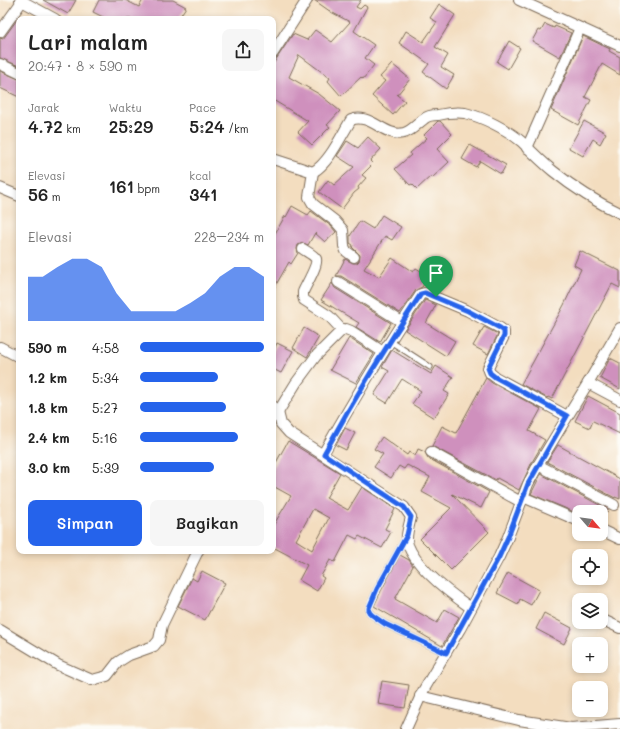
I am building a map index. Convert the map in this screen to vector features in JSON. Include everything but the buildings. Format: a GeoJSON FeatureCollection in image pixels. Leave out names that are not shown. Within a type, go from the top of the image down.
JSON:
{"type":"FeatureCollection","features":[{"type":"Feature","properties":{"kind":"street"},"geometry":{"type":"LineString","coordinates":[[0,32],[21,0],[50,16]]}},
{"type":"Feature","properties":{"kind":"street"},"geometry":{"type":"LineString","coordinates":[[276,48],[307,0]]}},
{"type":"Feature","properties":{"kind":"street"},"geometry":{"type":"LineString","coordinates":[[522,1],[620,46]]}},
{"type":"Feature","properties":{"kind":"street"},"geometry":{"type":"LineString","coordinates":[[528,148],[580,28]]}},
{"type":"Feature","properties":{"kind":"street"},"geometry":{"type":"LineString","coordinates":[[0,64],[16,72]]}},
{"type":"Feature","properties":{"kind":"street"},"geometry":{"type":"LineString","coordinates":[[276,160],[313,172],[320,168],[326,160],[351,120],[358,117],[393,133],[404,134],[425,118],[453,113],[465,113],[490,122],[510,134],[578,189],[599,203],[620,212]]}},
{"type":"Feature","properties":{"kind":"street"},"geometry":{"type":"LineString","coordinates":[[313,172],[309,197],[313,204],[335,221],[343,230],[344,246],[346,251],[354,257]]}},
{"type":"Feature","properties":{"kind":"street"},"geometry":{"type":"LineString","coordinates":[[0,188],[16,195]]}},
{"type":"Feature","properties":{"kind":"street"},"geometry":{"type":"LineString","coordinates":[[303,249],[315,258],[316,261],[303,292],[304,300],[329,316],[342,330]]}},
{"type":"Feature","properties":{"kind":"street"},"geometry":{"type":"LineString","coordinates":[[338,282],[402,322]]}},
{"type":"Feature","properties":{"kind":"street"},"geometry":{"type":"LineString","coordinates":[[324,454],[350,406],[383,352],[421,294],[425,293],[468,311],[504,331],[504,336],[488,368],[490,373],[567,416]]}},
{"type":"Feature","properties":{"kind":"street"},"geometry":{"type":"LineString","coordinates":[[406,729],[421,694],[446,653],[499,557],[528,484],[538,465],[620,328]]}},
{"type":"Feature","properties":{"kind":"street"},"geometry":{"type":"LineString","coordinates":[[276,412],[316,356],[342,330],[346,329],[351,331],[383,352]]}},
{"type":"Feature","properties":{"kind":"street"},"geometry":{"type":"LineString","coordinates":[[0,347],[16,355]]}},
{"type":"Feature","properties":{"kind":"street"},"geometry":{"type":"LineString","coordinates":[[588,383],[620,400]]}},
{"type":"Feature","properties":{"kind":"street"},"geometry":{"type":"LineString","coordinates":[[276,415],[281,424],[289,433],[324,454],[404,507],[411,517],[407,535],[408,544],[413,554],[426,570],[447,591],[471,608]]}},
{"type":"Feature","properties":{"kind":"street"},"geometry":{"type":"LineString","coordinates":[[431,452],[522,500],[572,518]]}},
{"type":"Feature","properties":{"kind":"street"},"geometry":{"type":"LineString","coordinates":[[538,465],[614,505]]}},
{"type":"Feature","properties":{"kind":"street"},"geometry":{"type":"LineString","coordinates":[[608,533],[620,538]]}},
{"type":"Feature","properties":{"kind":"street"},"geometry":{"type":"LineString","coordinates":[[0,630],[58,665],[92,680],[107,676],[118,662],[128,655],[154,646],[159,640],[162,625],[197,554]]}},
{"type":"Feature","properties":{"kind":"street"},"geometry":{"type":"LineString","coordinates":[[608,622],[619,626]]}},
{"type":"Feature","properties":{"kind":"street"},"geometry":{"type":"LineString","coordinates":[[421,694],[519,720],[571,728],[620,724]]}},
{"type":"Feature","properties":{"kind":"lane"},"geometry":{"type":"LineString","coordinates":[[390,341],[430,367]]}},
{"type":"Feature","properties":{"kind":"lane"},"geometry":{"type":"LineString","coordinates":[[407,535],[377,589],[369,608],[369,612],[385,624],[446,653]]}},
{"type":"Feature","properties":{"kind":"route"},"geometry":{"type":"LineString","coordinates":[[425,293],[436,297],[468,311],[504,331],[504,336],[488,368],[490,373],[567,416],[528,484],[499,557],[446,653],[385,624],[369,612],[369,608],[377,589],[407,535],[411,517],[409,512],[404,507],[324,454],[377,361],[421,294],[425,293]]}}]}
